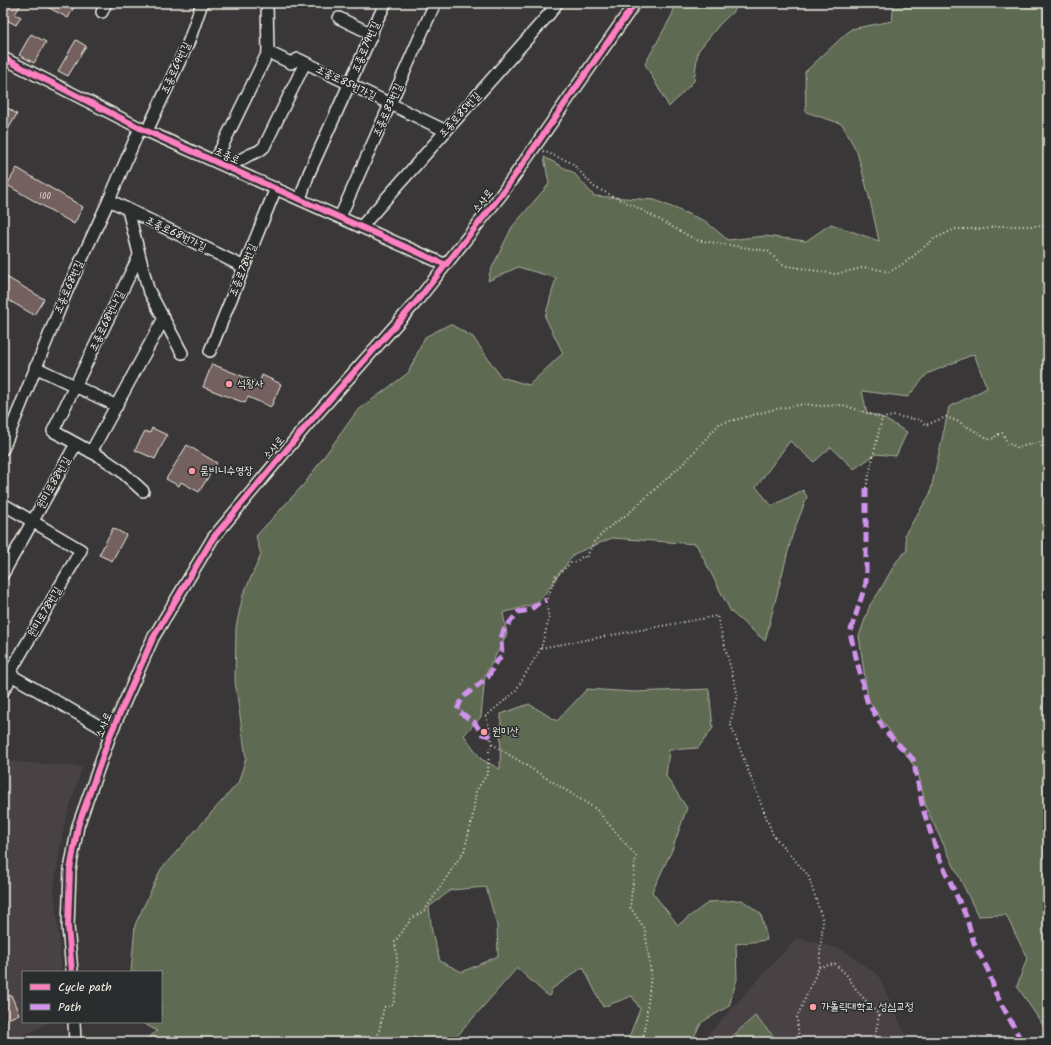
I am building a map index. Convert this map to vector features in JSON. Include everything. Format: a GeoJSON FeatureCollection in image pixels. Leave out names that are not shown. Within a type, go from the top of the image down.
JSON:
{"type":"FeatureCollection","features":[{"type":"Feature","properties":{"kind":"street","name":"조종로69번길"},"geometry":{"type":"LineString","coordinates":[[144,129],[189,41],[202,3]]}},
{"type":"Feature","properties":{"kind":"street"},"geometry":{"type":"LineString","coordinates":[[215,161],[268,52],[267,3]]}},
{"type":"Feature","properties":{"kind":"street","name":"조종로83번길"},"geometry":{"type":"LineString","coordinates":[[340,217],[435,3]]}},
{"type":"Feature","properties":{"kind":"street","name":"소사로"},"geometry":{"type":"LineString","coordinates":[[72,971],[68,926],[70,870],[78,826],[111,733],[153,638],[213,538],[308,424],[417,301],[446,265],[501,195],[635,3]]}},
{"type":"Feature","properties":{"kind":"street","name":"조종로85번길"},"geometry":{"type":"LineString","coordinates":[[361,227],[446,131],[551,5]]}},
{"type":"Feature","properties":{"kind":"street","name":"조종로79번길"},"geometry":{"type":"LineString","coordinates":[[300,199],[330,127],[372,34],[373,26],[384,6]]}},
{"type":"Feature","properties":{"kind":"street"},"geometry":{"type":"LineString","coordinates":[[339,18],[372,34]]}},
{"type":"Feature","properties":{"kind":"street","name":"조종로85번가길"},"geometry":{"type":"LineString","coordinates":[[268,52],[291,63],[298,59],[446,131]]}},
{"type":"Feature","properties":{"kind":"street","name":"조종로"},"geometry":{"type":"LineString","coordinates":[[3,58],[144,129],[446,265]]}},
{"type":"Feature","properties":{"kind":"street"},"geometry":{"type":"LineString","coordinates":[[228,167],[264,147],[305,63]]}},
{"type":"Feature","properties":{"kind":"street","name":"조종로68번길"},"geometry":{"type":"LineString","coordinates":[[3,449],[66,293],[144,129]]}},
{"type":"Feature","properties":{"kind":"street","name":"조종로78번길"},"geometry":{"type":"LineString","coordinates":[[210,351],[276,188]]}},
{"type":"Feature","properties":{"kind":"street","name":"조종로68번가길"},"geometry":{"type":"LineString","coordinates":[[109,200],[244,267]]}},
{"type":"Feature","properties":{"kind":"street"},"geometry":{"type":"LineString","coordinates":[[128,210],[148,289],[182,353]]}},
{"type":"Feature","properties":{"kind":"street","name":"조종로68번나길"},"geometry":{"type":"LineString","coordinates":[[139,256],[53,431],[104,459],[120,470],[143,491]]}},
{"type":"Feature","properties":{"kind":"street"},"geometry":{"type":"LineString","coordinates":[[91,452],[164,318]]}},
{"type":"Feature","properties":{"kind":"street"},"geometry":{"type":"LineString","coordinates":[[35,367],[117,406]]}},
{"type":"Feature","properties":{"kind":"street","name":"원미로88번길"},"geometry":{"type":"LineString","coordinates":[[33,522],[76,444]]}},
{"type":"Feature","properties":{"kind":"street","name":"원미로88번길"},"geometry":{"type":"LineString","coordinates":[[3,504],[81,550]]}},
{"type":"Feature","properties":{"kind":"street"},"geometry":{"type":"LineString","coordinates":[[3,574],[33,522]]}},
{"type":"Feature","properties":{"kind":"street","name":"원미로78번길"},"geometry":{"type":"LineString","coordinates":[[3,691],[8,682],[6,672],[81,550]]}},
{"type":"Feature","properties":{"kind":"street"},"geometry":{"type":"LineString","coordinates":[[6,672],[111,733]]}},
{"type":"Feature","properties":{"kind":"street"},"geometry":{"type":"LineString","coordinates":[[74,1023],[75,1042]]}},
{"type":"Feature","properties":{"kind":"path"},"geometry":{"type":"LineString","coordinates":[[534,148],[572,164],[594,187],[640,209],[696,240],[768,251],[782,265],[835,274],[868,267],[888,272],[906,262],[934,239],[955,229],[986,230],[996,226],[1048,226]]}},
{"type":"Feature","properties":{"kind":"path"},"geometry":{"type":"LineString","coordinates":[[380,1042],[378,1036],[384,1007],[393,1005],[396,997],[398,962],[395,942],[411,919],[425,910],[464,851],[472,821],[476,791],[488,773],[489,750],[492,744],[486,716],[515,692],[541,648],[549,618],[546,602],[556,576],[571,563],[577,561],[583,556],[586,558],[594,542],[608,528],[629,513],[687,460],[720,423],[771,410],[804,404],[821,406],[843,405],[882,418],[895,416],[903,417],[920,420],[926,425],[946,417],[959,422],[989,439],[995,438],[996,435],[1003,433],[1008,445],[1012,444],[1016,448],[1040,442],[1048,438]]}},
{"type":"Feature","properties":{"kind":"path"},"geometry":{"type":"LineString","coordinates":[[866,488],[882,418]]}},
{"type":"Feature","properties":{"kind":"path"},"geometry":{"type":"LineString","coordinates":[[1040,442],[1048,461]]}},
{"type":"Feature","properties":{"kind":"path"},"geometry":{"type":"LineString","coordinates":[[541,648],[718,616],[738,696],[730,723],[773,835],[808,875],[823,921],[819,967],[797,1017],[799,1042]]}},
{"type":"Feature","properties":{"kind":"path"},"geometry":{"type":"LineString","coordinates":[[492,744],[596,809],[636,856],[630,907],[645,929],[651,974],[645,1030],[640,1042]]}},
{"type":"Feature","properties":{"kind":"path"},"geometry":{"type":"LineString","coordinates":[[819,967],[835,964],[846,974],[858,992],[878,1015],[874,1042]]}},
{"type":"Feature","properties":{"kind":"shaded area"},"geometry":{"type":"Polygon","coordinates":[[[3,761],[82,767],[64,825],[54,888],[62,971],[22,971],[22,1023],[48,1023],[8,1042],[3,1042],[3,761]]]}},
{"type":"Feature","properties":{"kind":"shaded area","name":"가톨릭대학교 성심교정"},"geometry":{"type":"Polygon","coordinates":[[[797,938],[841,949],[878,975],[909,1042],[701,1042],[797,938]]]}},
{"type":"Feature","properties":{"kind":"green space"},"geometry":{"type":"Polygon","coordinates":[[[676,3],[742,3],[720,24],[698,51],[694,81],[669,107],[645,64],[672,15],[676,3]]]}},
{"type":"Feature","properties":{"kind":"green space"},"geometry":{"type":"Polygon","coordinates":[[[894,3],[1048,3],[1048,1033],[1017,986],[1027,958],[1006,915],[978,916],[926,808],[918,772],[868,700],[859,636],[870,605],[896,562],[907,550],[905,534],[930,494],[949,407],[987,388],[974,354],[927,374],[908,397],[862,391],[867,413],[881,417],[907,432],[896,456],[876,454],[854,469],[831,447],[814,462],[790,441],[756,487],[772,506],[803,490],[807,497],[792,536],[765,641],[731,612],[696,544],[612,538],[574,554],[538,603],[503,613],[507,634],[485,676],[481,717],[464,735],[481,759],[500,769],[501,714],[529,704],[557,721],[587,689],[634,692],[709,689],[713,728],[698,748],[669,750],[666,776],[687,808],[672,850],[652,892],[678,925],[709,902],[742,900],[761,914],[767,940],[736,944],[737,979],[729,1006],[702,1022],[691,1042],[627,1042],[640,1009],[632,996],[603,1007],[583,967],[552,989],[549,997],[517,968],[452,1042],[143,1042],[157,1031],[143,1023],[162,1023],[162,971],[131,971],[135,925],[161,869],[238,783],[246,758],[235,681],[236,627],[243,595],[261,555],[256,536],[305,483],[357,411],[408,373],[425,337],[450,324],[473,337],[501,377],[529,385],[563,353],[545,317],[556,278],[518,267],[488,281],[490,272],[512,227],[549,184],[544,157],[574,173],[594,196],[655,200],[705,221],[728,240],[765,236],[806,241],[831,224],[879,241],[857,152],[842,124],[806,112],[805,72],[851,29],[892,21],[894,3]],[[486,887],[451,890],[429,907],[432,932],[440,961],[462,972],[498,956],[497,926],[486,887]]]}},
{"type":"Feature","properties":{"kind":"green space"},"geometry":{"type":"Polygon","coordinates":[[[755,1016],[779,1042],[726,1042],[755,1016]]]}},
{"type":"Feature","properties":{"kind":"building"},"geometry":{"type":"Polygon","coordinates":[[[3,3],[22,3],[15,14],[21,17],[16,25],[3,18],[3,3]]]}},
{"type":"Feature","properties":{"kind":"building"},"geometry":{"type":"Polygon","coordinates":[[[40,3],[76,3],[68,18],[40,3]]]}},
{"type":"Feature","properties":{"kind":"building"},"geometry":{"type":"Polygon","coordinates":[[[31,34],[46,42],[34,63],[19,55],[31,34]]]}},
{"type":"Feature","properties":{"kind":"building"},"geometry":{"type":"Polygon","coordinates":[[[76,40],[86,46],[68,76],[58,71],[76,40]]]}},
{"type":"Feature","properties":{"kind":"building"},"geometry":{"type":"Polygon","coordinates":[[[3,105],[17,114],[3,138],[3,105]]]}},
{"type":"Feature","properties":{"kind":"building"},"geometry":{"type":"Polygon","coordinates":[[[17,168],[83,207],[74,224],[7,185],[17,168]]]}},
{"type":"Feature","properties":{"kind":"building"},"geometry":{"type":"Polygon","coordinates":[[[3,275],[44,299],[34,315],[3,297],[3,275]]]}},
{"type":"Feature","properties":{"kind":"building","name":"석왕사"},"geometry":{"type":"Polygon","coordinates":[[[212,364],[259,383],[262,375],[281,384],[271,407],[248,397],[245,403],[203,387],[212,364]]]}},
{"type":"Feature","properties":{"kind":"building"},"geometry":{"type":"Polygon","coordinates":[[[152,428],[167,435],[155,459],[135,450],[145,431],[150,433],[152,428]]]}},
{"type":"Feature","properties":{"kind":"building","name":"룸비니수영장"},"geometry":{"type":"Polygon","coordinates":[[[187,445],[217,463],[199,492],[181,482],[179,486],[166,479],[187,445]]]}},
{"type":"Feature","properties":{"kind":"building"},"geometry":{"type":"Polygon","coordinates":[[[113,528],[126,535],[112,561],[99,555],[113,528]]]}},
{"type":"Feature","properties":{"kind":"building"},"geometry":{"type":"Polygon","coordinates":[[[11,995],[19,1014],[3,1021],[3,998],[11,995]]]}},
{"type":"Feature","properties":{"kind":"marked path"},"geometry":{"type":"LineString","coordinates":[[866,488],[866,583],[850,633],[867,701],[885,731],[913,759],[923,809],[939,858],[966,916],[974,943],[988,970],[996,994],[1022,1042]]}},
{"type":"Feature","properties":{"kind":"marked path"},"geometry":{"type":"LineString","coordinates":[[491,736],[482,734],[475,723],[457,710],[462,698],[488,677],[496,662],[502,657],[501,638],[504,630],[518,612],[530,610],[540,602],[546,600]]}},
{"type":"Feature","properties":{"kind":"cycle path"},"geometry":{"type":"LineString","coordinates":[[72,971],[68,926],[70,870],[78,826],[111,733],[153,638],[213,538],[308,424],[417,301],[501,195],[635,3]]}},
{"type":"Feature","properties":{"kind":"cycle path"},"geometry":{"type":"LineString","coordinates":[[3,58],[140,128],[446,265]]}},
{"type":"Feature","properties":{"kind":"place","name":"석왕사"},"geometry":{"type":"Point","coordinates":[229,384]}},
{"type":"Feature","properties":{"kind":"place","name":"룸비니수영장"},"geometry":{"type":"Point","coordinates":[192,471]}},
{"type":"Feature","properties":{"kind":"place","name":"원미산"},"geometry":{"type":"Point","coordinates":[484,732]}},
{"type":"Feature","properties":{"kind":"place","name":"가톨릭대학교 성심교정"},"geometry":{"type":"Point","coordinates":[813,1007]}}]}
